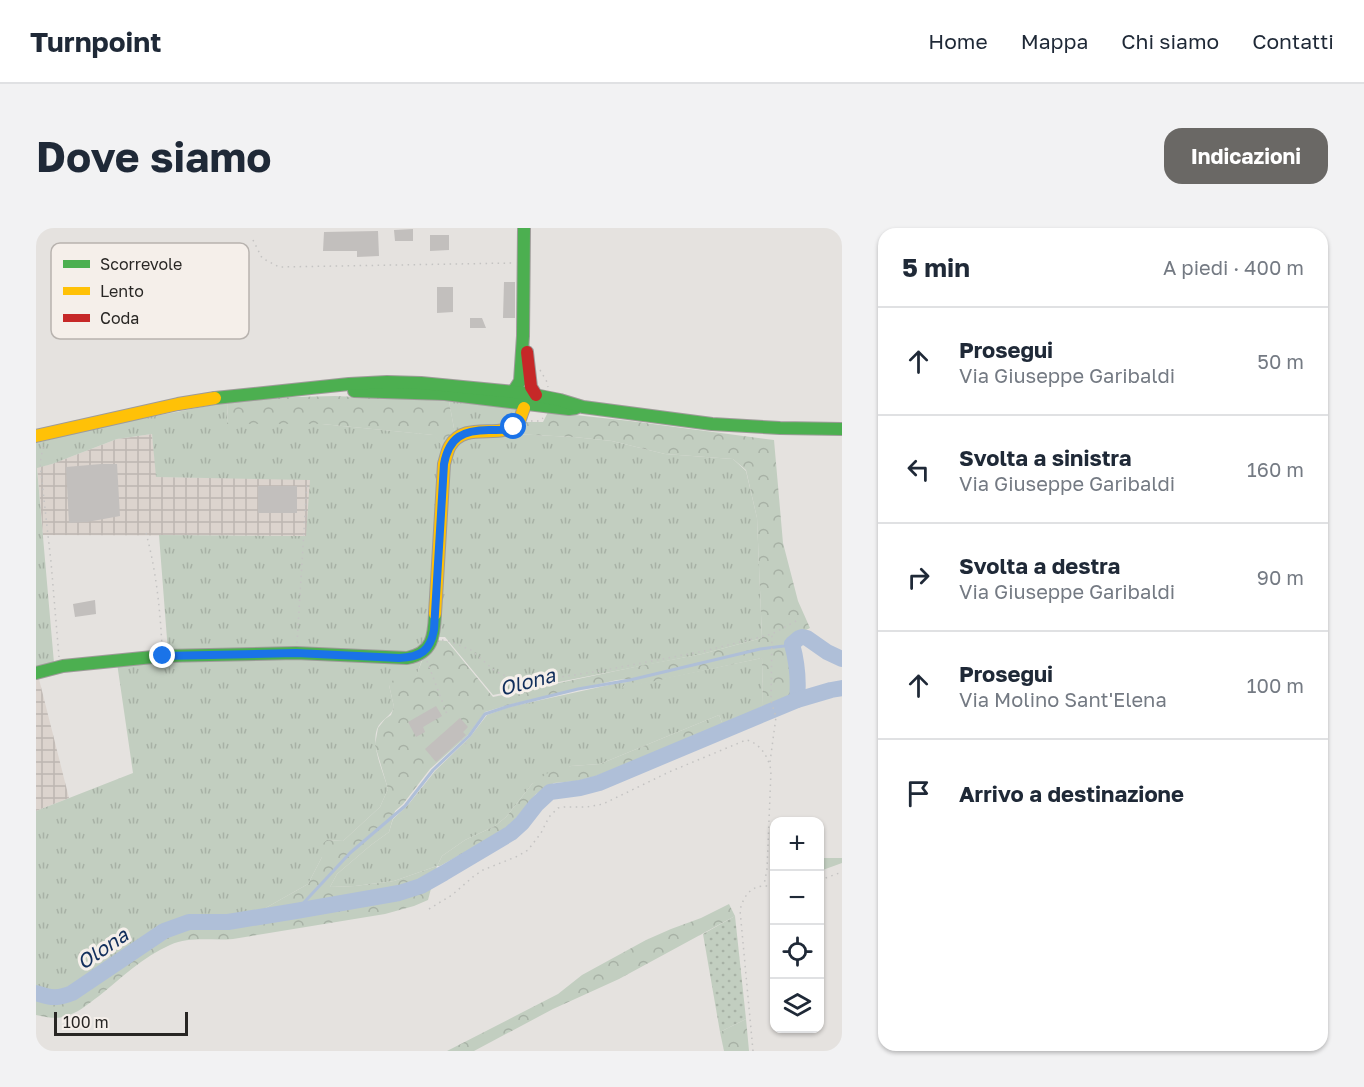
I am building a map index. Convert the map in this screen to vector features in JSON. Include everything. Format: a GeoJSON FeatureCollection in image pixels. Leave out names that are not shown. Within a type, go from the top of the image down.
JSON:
{"type":"FeatureCollection","features":[{"type":"Feature","properties":{"kind":"street"},"geometry":{"type":"LineString","coordinates":[[513,392],[520,381],[523,336],[524,228]]}},
{"type":"Feature","properties":{"kind":"street"},"geometry":{"type":"LineString","coordinates":[[397,392],[440,389],[527,397],[532,392],[530,368],[523,336]]}},
{"type":"Feature","properties":{"kind":"street"},"geometry":{"type":"LineString","coordinates":[[40,435],[198,401],[265,391],[354,383],[426,384],[532,392],[583,406],[712,424],[842,429]]}},
{"type":"Feature","properties":{"kind":"street"},"geometry":{"type":"LineString","coordinates":[[323,387],[353,391],[445,394],[569,409],[583,406]]}},
{"type":"Feature","properties":{"kind":"street"},"geometry":{"type":"LineString","coordinates":[[36,673],[60,667],[163,656],[296,653],[399,658],[413,657],[424,652],[432,638],[446,454],[453,441],[460,435],[472,431],[504,430],[514,427],[520,420],[524,408]]}},
{"type":"Feature","properties":{"kind":"path"},"geometry":{"type":"LineString","coordinates":[[253,240],[262,258],[279,267],[523,262]]}},
{"type":"Feature","properties":{"kind":"path"},"geometry":{"type":"LineString","coordinates":[[40,435],[40,464],[60,667]]}},
{"type":"Feature","properties":{"kind":"path"},"geometry":{"type":"LineString","coordinates":[[296,653],[307,482]]}},
{"type":"Feature","properties":{"kind":"path"},"geometry":{"type":"LineString","coordinates":[[146,533],[154,562],[163,656]]}},
{"type":"Feature","properties":{"kind":"path"},"geometry":{"type":"LineString","coordinates":[[432,638],[449,641],[471,650],[495,671],[508,677],[534,681],[693,653],[771,634],[798,620]]}},
{"type":"Feature","properties":{"kind":"path"},"geometry":{"type":"LineString","coordinates":[[764,885],[767,869],[770,763],[776,717],[771,701],[771,634]]}},
{"type":"Feature","properties":{"kind":"path"},"geometry":{"type":"LineString","coordinates":[[424,652],[448,717]]}},
{"type":"Feature","properties":{"kind":"path"},"geometry":{"type":"LineString","coordinates":[[462,739],[466,744]]}},
{"type":"Feature","properties":{"kind":"path"},"geometry":{"type":"LineString","coordinates":[[429,909],[452,895],[483,870],[518,856],[528,849],[535,842],[549,817],[558,808],[603,804],[741,740],[752,741],[770,763]]}},
{"type":"Feature","properties":{"kind":"path"},"geometry":{"type":"LineString","coordinates":[[824,878],[842,872]]}},
{"type":"Feature","properties":{"kind":"path"},"geometry":{"type":"LineString","coordinates":[[753,1051],[740,910],[745,895],[759,886],[770,886]]}},
{"type":"Feature","properties":{"kind":"shaded area"},"geometry":{"type":"Polygon","coordinates":[[[152,434],[157,477],[311,479],[307,536],[43,535],[37,467],[52,464],[117,439],[152,434]]]}},
{"type":"Feature","properties":{"kind":"shaded area"},"geometry":{"type":"Polygon","coordinates":[[[38,675],[69,798],[36,811],[36,676],[38,675]]]}},
{"type":"Feature","properties":{"kind":"green space"},"geometry":{"type":"Polygon","coordinates":[[[335,396],[449,401],[455,434],[444,448],[433,435],[322,424],[227,424],[228,402],[255,398],[335,396]]]}},
{"type":"Feature","properties":{"kind":"green space"},"geometry":{"type":"Polygon","coordinates":[[[449,401],[517,406],[516,418],[512,424],[455,434],[449,401]]]}},
{"type":"Feature","properties":{"kind":"green space"},"geometry":{"type":"Polygon","coordinates":[[[228,402],[227,424],[322,424],[434,435],[444,448],[431,633],[423,648],[404,654],[168,652],[159,535],[306,536],[310,480],[156,477],[152,434],[117,439],[37,468],[54,663],[36,668],[36,443],[109,425],[228,402]]]}},
{"type":"Feature","properties":{"kind":"green space"},"geometry":{"type":"Polygon","coordinates":[[[548,412],[774,440],[783,543],[798,601],[810,628],[790,638],[788,649],[794,670],[794,698],[763,706],[762,658],[622,688],[629,679],[617,680],[485,712],[468,735],[430,769],[395,811],[389,832],[337,874],[330,887],[394,881],[437,866],[428,900],[414,906],[385,914],[233,939],[178,942],[142,961],[73,1014],[56,1018],[36,1015],[36,997],[53,1002],[71,1000],[163,935],[189,926],[226,926],[245,922],[308,884],[322,857],[321,845],[327,840],[343,841],[380,807],[388,789],[375,745],[378,728],[391,715],[394,707],[389,685],[386,682],[416,676],[424,656],[435,640],[447,641],[493,697],[702,654],[762,638],[757,518],[746,470],[733,459],[665,454],[612,441],[514,434],[523,422],[543,422],[548,412]]]}},
{"type":"Feature","properties":{"kind":"green space"},"geometry":{"type":"Polygon","coordinates":[[[514,434],[612,441],[665,454],[733,459],[746,471],[757,518],[762,638],[702,654],[493,695],[445,637],[436,637],[447,473],[454,446],[467,437],[514,434]]]}},
{"type":"Feature","properties":{"kind":"green space"},"geometry":{"type":"Polygon","coordinates":[[[307,657],[422,660],[416,677],[389,685],[394,707],[377,729],[375,743],[388,789],[380,807],[343,841],[327,840],[322,857],[308,884],[255,914],[178,919],[160,926],[113,961],[74,986],[57,992],[36,987],[36,811],[133,773],[117,663],[307,657]]]}},
{"type":"Feature","properties":{"kind":"green space"},"geometry":{"type":"Polygon","coordinates":[[[762,658],[763,706],[723,725],[719,715],[600,764],[571,766],[532,784],[506,817],[495,826],[465,840],[442,856],[437,866],[394,881],[330,887],[337,874],[389,832],[393,819],[408,805],[435,771],[470,737],[487,715],[509,707],[618,683],[627,682],[623,687],[762,658]]]}},
{"type":"Feature","properties":{"kind":"green space"},"geometry":{"type":"Polygon","coordinates":[[[719,715],[723,725],[596,776],[577,781],[554,783],[536,794],[508,828],[437,866],[442,856],[465,840],[495,826],[506,817],[532,784],[551,771],[571,766],[600,764],[719,715]]]}},
{"type":"Feature","properties":{"kind":"green space"},"geometry":{"type":"Polygon","coordinates":[[[824,858],[842,858],[842,863],[824,870],[824,858]]]}},
{"type":"Feature","properties":{"kind":"green space"},"geometry":{"type":"Polygon","coordinates":[[[729,904],[735,916],[619,979],[553,1009],[474,1051],[447,1051],[558,994],[582,975],[646,940],[729,904]]]}},
{"type":"Feature","properties":{"kind":"green space"},"geometry":{"type":"Polygon","coordinates":[[[735,916],[746,1019],[720,1032],[703,934],[735,916]]]}},
{"type":"Feature","properties":{"kind":"green space"},"geometry":{"type":"Polygon","coordinates":[[[746,1019],[749,1051],[724,1051],[720,1032],[746,1019]]]}},
{"type":"Feature","properties":{"kind":"building"},"geometry":{"type":"Polygon","coordinates":[[[413,229],[413,241],[395,241],[394,230],[413,229]]]}},
{"type":"Feature","properties":{"kind":"building"},"geometry":{"type":"Polygon","coordinates":[[[378,231],[379,256],[357,257],[357,251],[323,251],[324,232],[378,231]]]}},
{"type":"Feature","properties":{"kind":"building"},"geometry":{"type":"Polygon","coordinates":[[[430,235],[449,235],[449,250],[430,251],[430,235]]]}},
{"type":"Feature","properties":{"kind":"building"},"geometry":{"type":"Polygon","coordinates":[[[504,282],[515,282],[515,318],[503,318],[504,282]]]}},
{"type":"Feature","properties":{"kind":"building"},"geometry":{"type":"Polygon","coordinates":[[[437,287],[453,287],[453,312],[437,313],[437,287]]]}},
{"type":"Feature","properties":{"kind":"building"},"geometry":{"type":"Polygon","coordinates":[[[470,318],[482,318],[486,328],[470,328],[470,318]]]}},
{"type":"Feature","properties":{"kind":"building"},"geometry":{"type":"Polygon","coordinates":[[[117,464],[120,516],[69,523],[66,467],[117,464]]]}},
{"type":"Feature","properties":{"kind":"building"},"geometry":{"type":"Polygon","coordinates":[[[258,486],[297,486],[297,513],[258,513],[258,486]]]}},
{"type":"Feature","properties":{"kind":"building"},"geometry":{"type":"Polygon","coordinates":[[[95,600],[96,614],[75,617],[73,604],[95,600]]]}},
{"type":"Feature","properties":{"kind":"building"},"geometry":{"type":"Polygon","coordinates":[[[436,706],[442,716],[423,727],[425,732],[416,737],[408,722],[436,706]]]}},
{"type":"Feature","properties":{"kind":"building"},"geometry":{"type":"Polygon","coordinates":[[[460,718],[468,727],[463,732],[466,735],[436,762],[425,749],[460,718]]]}},
{"type":"Feature","properties":{"kind":"waterway","name":"Olona"},"geometry":{"type":"LineString","coordinates":[[797,700],[797,671],[792,644],[799,638],[807,638],[842,659]]}},
{"type":"Feature","properties":{"kind":"waterway","name":"Olona"},"geometry":{"type":"LineString","coordinates":[[296,911],[350,853],[405,806],[433,770],[469,736],[485,714],[578,689],[630,680],[760,649],[792,644]]}},
{"type":"Feature","properties":{"kind":"waterway","name":"Olona"},"geometry":{"type":"LineString","coordinates":[[36,993],[54,997],[72,993],[164,931],[189,922],[228,922],[399,893],[421,886],[511,833],[550,792],[599,783],[797,700],[842,688]]}},
{"type":"Feature","properties":{"kind":"traffic: fast"},"geometry":{"type":"LineString","coordinates":[[513,392],[520,381],[523,336],[524,228]]}},
{"type":"Feature","properties":{"kind":"traffic: fast"},"geometry":{"type":"LineString","coordinates":[[215,398],[349,384],[421,383],[525,393],[583,407],[712,424],[842,429]]}},
{"type":"Feature","properties":{"kind":"traffic: fast"},"geometry":{"type":"LineString","coordinates":[[354,391],[445,394],[576,408]]}},
{"type":"Feature","properties":{"kind":"traffic: fast"},"geometry":{"type":"LineString","coordinates":[[36,673],[63,666],[163,656],[296,653],[407,658],[416,656],[427,648],[433,636],[435,614]]}},
{"type":"Feature","properties":{"kind":"traffic: slow"},"geometry":{"type":"LineString","coordinates":[[36,436],[178,404],[215,398]]}},
{"type":"Feature","properties":{"kind":"traffic: slow"},"geometry":{"type":"LineString","coordinates":[[435,614],[444,464],[449,448],[457,438],[465,434],[512,427],[519,421],[524,408]]}},
{"type":"Feature","properties":{"kind":"traffic: jam"},"geometry":{"type":"LineString","coordinates":[[527,352],[531,387],[536,395]]}},
{"type":"Feature","properties":{"kind":"route"},"geometry":{"type":"LineString","coordinates":[[163,656],[296,653],[408,658],[424,652],[430,644],[434,630],[444,464],[448,449],[456,438],[467,432],[504,430],[514,427]]}}]}
